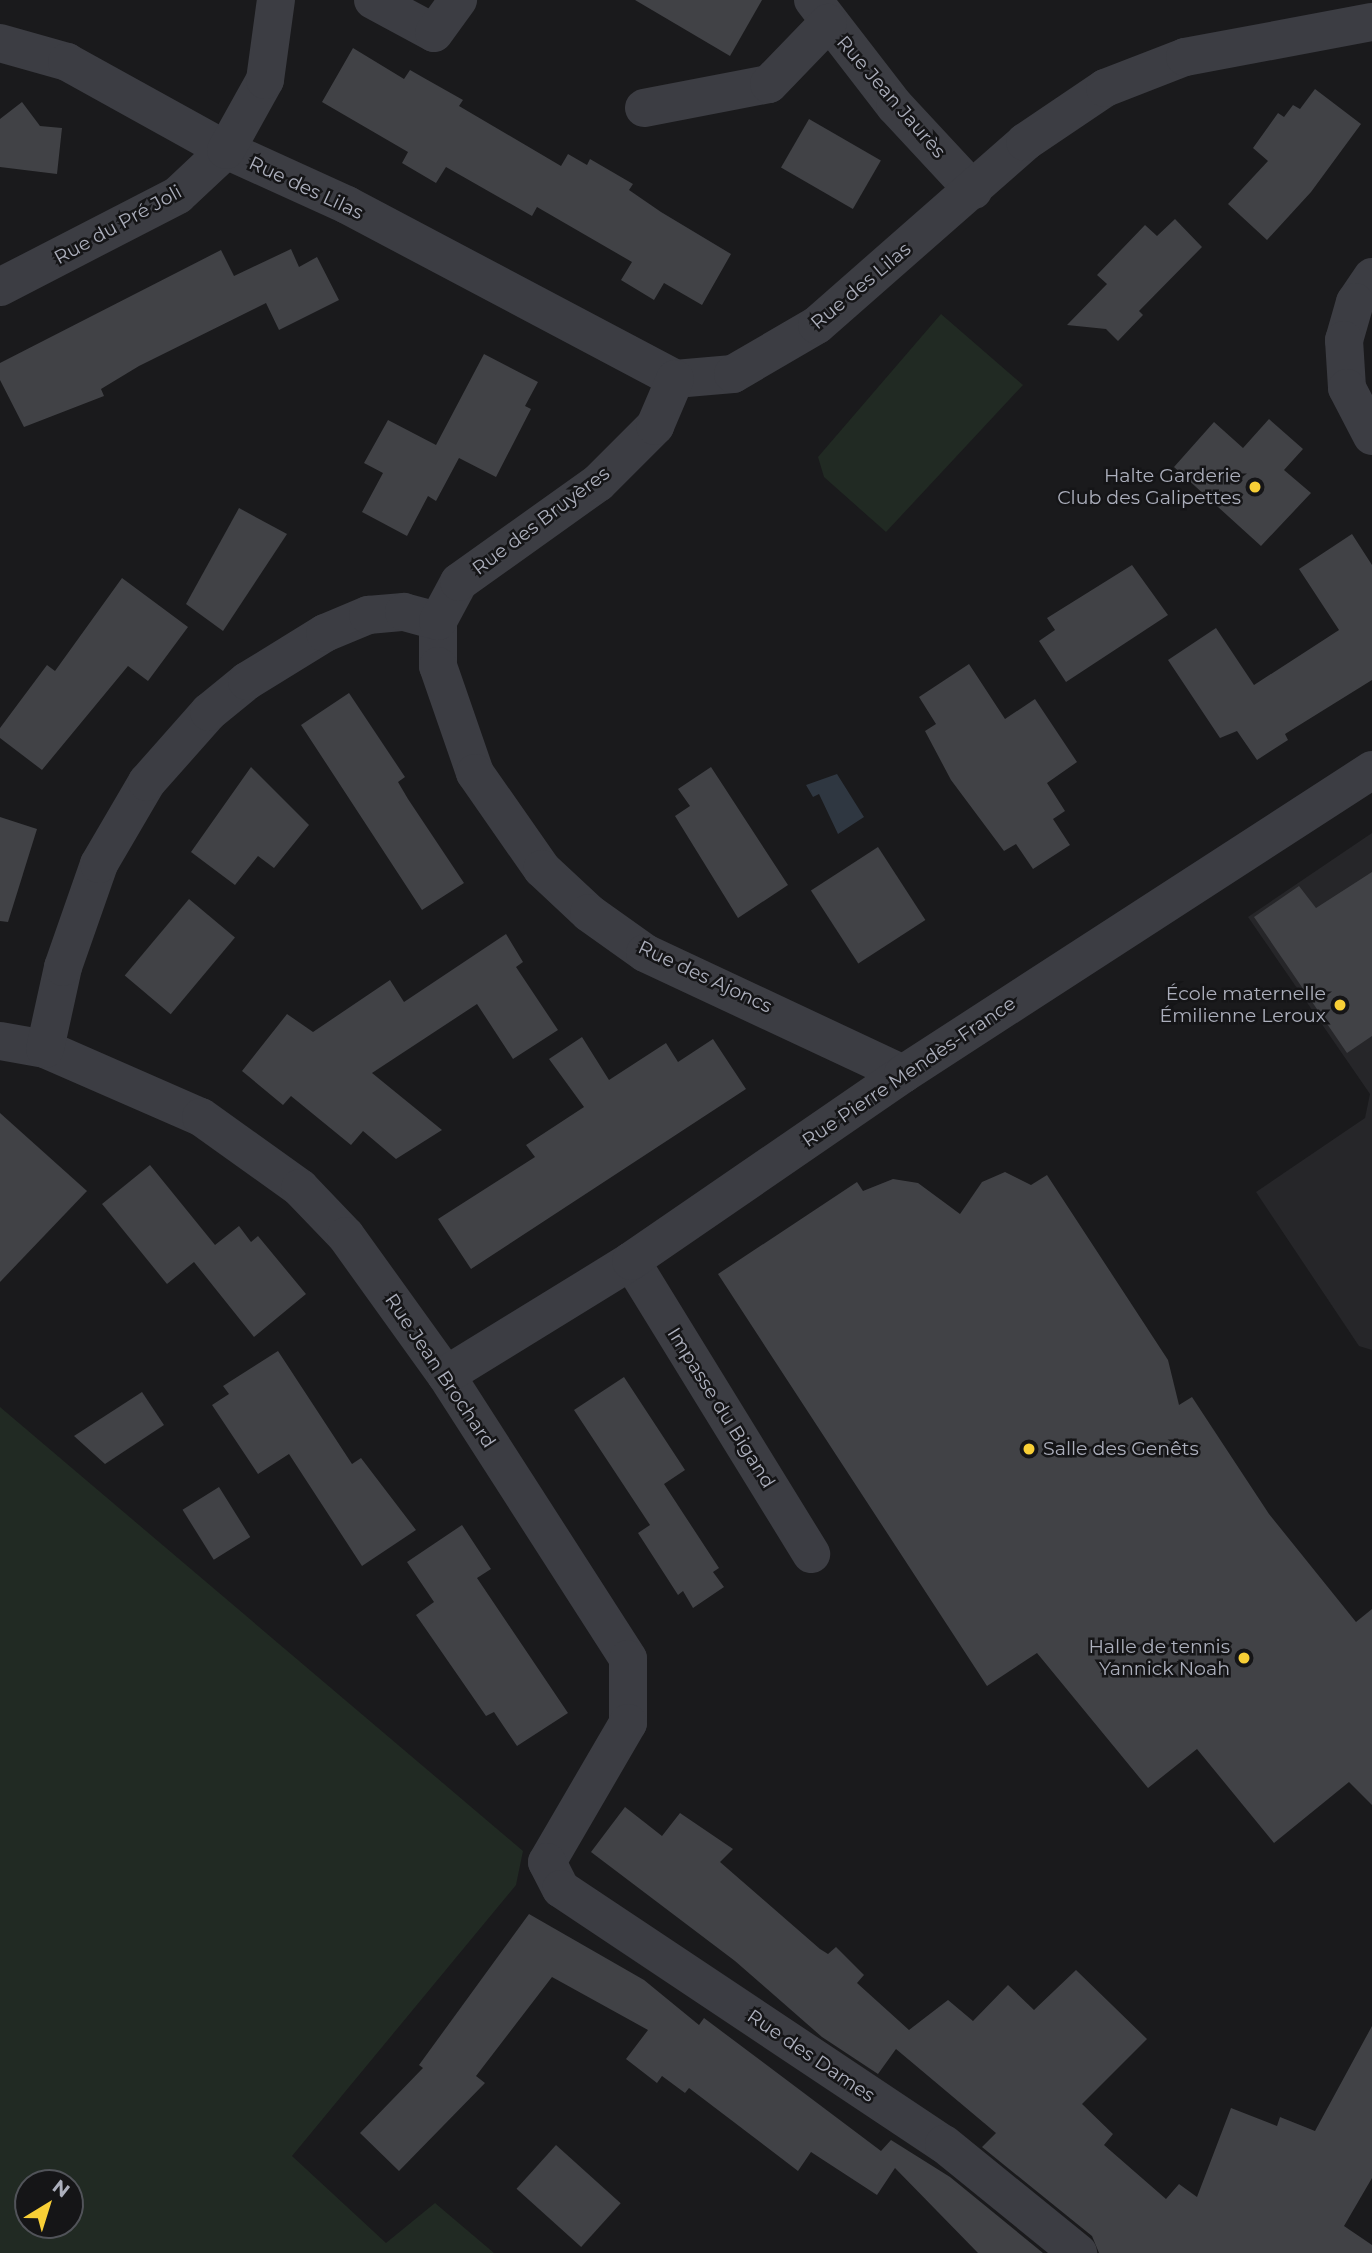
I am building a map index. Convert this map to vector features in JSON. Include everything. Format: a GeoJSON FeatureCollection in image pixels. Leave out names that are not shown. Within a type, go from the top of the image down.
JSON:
{"type":"FeatureCollection","features":[{"type":"Feature","properties":{"kind":"street","name":"Rue du Pré Joli"},"geometry":{"type":"LineString","coordinates":[[0,286],[178,195],[226,150],[265,80],[276,0]]}},
{"type":"Feature","properties":{"kind":"street"},"geometry":{"type":"LineString","coordinates":[[373,0],[434,33],[458,0]]}},
{"type":"Feature","properties":{"kind":"street"},"geometry":{"type":"LineString","coordinates":[[645,107],[769,84],[820,12]]}},
{"type":"Feature","properties":{"kind":"street","name":"Rue Jean Jaurès"},"geometry":{"type":"LineString","coordinates":[[820,12],[895,106],[973,190]]}},
{"type":"Feature","properties":{"kind":"street","name":"Rue des Lilas"},"geometry":{"type":"LineString","coordinates":[[0,43],[67,62],[226,150],[347,205],[675,379],[733,374],[817,325],[1025,142],[1105,88],[1185,57],[1372,22]]}},
{"type":"Feature","properties":{"kind":"street"},"geometry":{"type":"LineString","coordinates":[[1372,277],[1356,302],[1345,341],[1348,388],[1372,436]]}},
{"type":"Feature","properties":{"kind":"street","name":"Rue des Bruyères"},"geometry":{"type":"LineString","coordinates":[[438,621],[459,582],[598,483],[655,426],[675,379]]}},
{"type":"Feature","properties":{"kind":"street"},"geometry":{"type":"LineString","coordinates":[[46,1049],[62,967],[99,864],[147,782],[174,751],[247,681],[325,633],[368,615],[404,612],[438,621]]}},
{"type":"Feature","properties":{"kind":"street","name":"Rue des Ajoncs"},"geometry":{"type":"LineString","coordinates":[[438,621],[438,666],[475,773],[542,869],[589,913],[645,953],[903,1074]]}},
{"type":"Feature","properties":{"kind":"street","name":"Rue Pierre Mendès-France"},"geometry":{"type":"LineString","coordinates":[[446,1375],[631,1261],[903,1074],[1372,770]]}},
{"type":"Feature","properties":{"kind":"street","name":"Rue Jean Brochard"},"geometry":{"type":"LineString","coordinates":[[0,1041],[46,1049],[201,1117],[300,1188],[346,1236],[446,1375],[628,1659],[628,1723],[547,1862]]}},
{"type":"Feature","properties":{"kind":"street","name":"Impasse du Bigand"},"geometry":{"type":"LineString","coordinates":[[631,1261],[811,1554]]}},
{"type":"Feature","properties":{"kind":"street","name":"Rue des Dames"},"geometry":{"type":"LineString","coordinates":[[547,1862],[561,1889],[944,2144],[1078,2253]]}},
{"type":"Feature","properties":{"kind":"shaded area"},"geometry":{"type":"Polygon","coordinates":[[[941,314],[1023,385],[886,532],[824,477],[818,457],[941,314]]]}},
{"type":"Feature","properties":{"kind":"shaded area"},"geometry":{"type":"Polygon","coordinates":[[[837,774],[864,817],[838,834],[819,794],[813,797],[806,785],[837,774]]]}},
{"type":"Feature","properties":{"kind":"shaded area","name":"École maternelle Émilienne Leroux"},"geometry":{"type":"Polygon","coordinates":[[[1372,833],[1372,1350],[1359,1346],[1256,1192],[1365,1118],[1370,1094],[1248,917],[1372,833]]]}},
{"type":"Feature","properties":{"kind":"shaded area"},"geometry":{"type":"Polygon","coordinates":[[[0,1407],[523,1851],[516,1885],[292,2156],[386,2243],[435,2203],[494,2253],[0,2253],[0,1407]]]}},
{"type":"Feature","properties":{"kind":"building"},"geometry":{"type":"Polygon","coordinates":[[[635,0],[762,0],[730,56],[635,0]]]}},
{"type":"Feature","properties":{"kind":"building"},"geometry":{"type":"Polygon","coordinates":[[[353,48],[404,79],[410,70],[463,100],[459,106],[561,166],[568,154],[587,165],[590,159],[633,184],[629,190],[661,212],[731,254],[702,305],[664,283],[654,300],[621,280],[632,262],[537,207],[532,216],[446,167],[436,183],[402,163],[408,152],[322,102],[353,48]]]}},
{"type":"Feature","properties":{"kind":"building"},"geometry":{"type":"Polygon","coordinates":[[[1315,89],[1361,124],[1311,192],[1267,240],[1228,204],[1268,161],[1253,148],[1278,113],[1284,117],[1293,105],[1300,109],[1315,89]]]}},
{"type":"Feature","properties":{"kind":"building"},"geometry":{"type":"Polygon","coordinates":[[[22,102],[40,126],[62,128],[57,174],[0,167],[0,119],[22,102]]]}},
{"type":"Feature","properties":{"kind":"building"},"geometry":{"type":"Polygon","coordinates":[[[809,119],[881,160],[853,209],[781,167],[809,119]]]}},
{"type":"Feature","properties":{"kind":"building"},"geometry":{"type":"Polygon","coordinates":[[[1175,219],[1202,247],[1139,311],[1143,315],[1118,341],[1106,329],[1067,325],[1107,284],[1097,275],[1145,225],[1157,236],[1175,219]]]}},
{"type":"Feature","properties":{"kind":"building"},"geometry":{"type":"Polygon","coordinates":[[[291,249],[299,267],[317,257],[339,300],[279,330],[266,303],[139,366],[101,389],[104,396],[24,427],[0,380],[0,363],[221,250],[234,276],[291,249]]]}},
{"type":"Feature","properties":{"kind":"building"},"geometry":{"type":"Polygon","coordinates":[[[484,354],[538,382],[525,406],[531,409],[496,477],[459,458],[436,501],[428,496],[407,536],[362,512],[383,473],[364,463],[388,420],[436,445],[484,354]]]}},
{"type":"Feature","properties":{"kind":"building","name":"Halte Garderie Club des Galipettes"},"geometry":{"type":"Polygon","coordinates":[[[1269,419],[1303,449],[1284,470],[1311,493],[1261,546],[1174,467],[1214,422],[1243,448],[1269,419]]]}},
{"type":"Feature","properties":{"kind":"building"},"geometry":{"type":"Polygon","coordinates":[[[239,508],[287,534],[223,631],[186,604],[239,508]]]}},
{"type":"Feature","properties":{"kind":"building"},"geometry":{"type":"Polygon","coordinates":[[[1352,534],[1372,565],[1372,680],[1285,734],[1288,740],[1257,760],[1237,731],[1220,738],[1168,660],[1216,628],[1254,685],[1339,630],[1299,569],[1352,534]]]}},
{"type":"Feature","properties":{"kind":"building"},"geometry":{"type":"Polygon","coordinates":[[[1132,565],[1168,615],[1066,682],[1039,641],[1055,630],[1047,618],[1132,565]]]}},
{"type":"Feature","properties":{"kind":"building"},"geometry":{"type":"Polygon","coordinates":[[[122,578],[188,627],[148,681],[128,666],[42,770],[0,738],[0,728],[47,665],[55,671],[122,578]]]}},
{"type":"Feature","properties":{"kind":"building"},"geometry":{"type":"Polygon","coordinates":[[[969,664],[1005,719],[1035,699],[1077,762],[1047,783],[1065,811],[1053,819],[1070,845],[1033,869],[1016,844],[1004,851],[951,780],[925,731],[936,724],[919,697],[969,664]]]}},
{"type":"Feature","properties":{"kind":"building"},"geometry":{"type":"Polygon","coordinates":[[[349,693],[405,777],[398,782],[408,799],[464,883],[422,910],[301,725],[349,693]]]}},
{"type":"Feature","properties":{"kind":"building"},"geometry":{"type":"Polygon","coordinates":[[[251,767],[309,825],[274,868],[258,856],[235,885],[191,852],[251,767]]]}},
{"type":"Feature","properties":{"kind":"building"},"geometry":{"type":"Polygon","coordinates":[[[711,767],[788,885],[738,918],[675,816],[690,806],[678,789],[711,767]]]}},
{"type":"Feature","properties":{"kind":"building"},"geometry":{"type":"Polygon","coordinates":[[[0,817],[37,829],[8,922],[0,921],[0,817]]]}},
{"type":"Feature","properties":{"kind":"building"},"geometry":{"type":"Polygon","coordinates":[[[878,847],[925,920],[858,964],[811,891],[878,847]]]}},
{"type":"Feature","properties":{"kind":"building"},"geometry":{"type":"Polygon","coordinates":[[[1372,872],[1372,1036],[1347,1053],[1254,917],[1299,886],[1316,908],[1372,872]]]}},
{"type":"Feature","properties":{"kind":"building"},"geometry":{"type":"Polygon","coordinates":[[[189,899],[235,938],[171,1014],[125,976],[189,899]]]}},
{"type":"Feature","properties":{"kind":"building"},"geometry":{"type":"Polygon","coordinates":[[[506,934],[523,962],[516,967],[558,1030],[513,1059],[477,1004],[372,1073],[442,1130],[396,1159],[363,1131],[351,1145],[291,1096],[283,1105],[242,1071],[287,1014],[313,1032],[390,980],[404,1002],[506,934]]]}},
{"type":"Feature","properties":{"kind":"building"},"geometry":{"type":"Polygon","coordinates":[[[582,1037],[609,1080],[666,1043],[678,1062],[713,1039],[746,1089],[471,1269],[438,1219],[535,1157],[526,1145],[584,1107],[549,1059],[582,1037]]]}},
{"type":"Feature","properties":{"kind":"building"},"geometry":{"type":"Polygon","coordinates":[[[0,1113],[87,1191],[0,1282],[0,1113]]]}},
{"type":"Feature","properties":{"kind":"building"},"geometry":{"type":"Polygon","coordinates":[[[150,1165],[215,1245],[239,1226],[251,1242],[258,1236],[306,1294],[254,1337],[194,1262],[167,1284],[102,1204],[150,1165]]]}},
{"type":"Feature","properties":{"kind":"building","name":"Salle des Genêts"},"geometry":{"type":"Polygon","coordinates":[[[1005,1172],[1031,1185],[1047,1175],[1168,1360],[1179,1405],[1192,1397],[1269,1514],[1356,1622],[1372,1609],[1372,1805],[1349,1782],[1274,1843],[1197,1749],[1148,1788],[1037,1653],[987,1686],[718,1274],[857,1182],[863,1191],[893,1179],[918,1183],[960,1214],[982,1182],[1005,1172]]]}},
{"type":"Feature","properties":{"kind":"building"},"geometry":{"type":"Polygon","coordinates":[[[278,1351],[352,1464],[361,1458],[416,1530],[362,1566],[289,1454],[258,1474],[212,1405],[229,1394],[223,1386],[278,1351]]]}},
{"type":"Feature","properties":{"kind":"building"},"geometry":{"type":"Polygon","coordinates":[[[624,1377],[685,1470],[664,1484],[719,1568],[713,1572],[724,1587],[693,1608],[683,1591],[678,1595],[638,1533],[650,1525],[574,1410],[624,1377]]]}},
{"type":"Feature","properties":{"kind":"building"},"geometry":{"type":"Polygon","coordinates":[[[142,1392],[164,1425],[105,1464],[74,1436],[142,1392]]]}},
{"type":"Feature","properties":{"kind":"building"},"geometry":{"type":"Polygon","coordinates":[[[219,1487],[250,1537],[214,1560],[183,1510],[219,1487]]]}},
{"type":"Feature","properties":{"kind":"building"},"geometry":{"type":"Polygon","coordinates":[[[462,1525],[491,1569],[477,1578],[568,1713],[517,1746],[494,1712],[486,1716],[416,1615],[434,1602],[407,1562],[462,1525]]]}},
{"type":"Feature","properties":{"kind":"building"},"geometry":{"type":"Polygon","coordinates":[[[625,1807],[662,1836],[680,1813],[733,1849],[720,1862],[820,1949],[828,1954],[836,1947],[864,1975],[857,1983],[909,2030],[948,2000],[973,2021],[1008,1985],[1034,2010],[1076,1970],[1147,2039],[1082,2104],[1113,2134],[1104,2145],[1166,2199],[1179,2184],[1197,2197],[1231,2108],[1277,2126],[1280,2117],[1315,2131],[1372,2026],[1372,2178],[1344,2226],[1372,2245],[1372,2253],[1099,2253],[1092,2236],[982,2147],[996,2133],[896,2049],[878,2074],[822,2037],[735,1961],[591,1852],[625,1807]]]}},
{"type":"Feature","properties":{"kind":"building"},"geometry":{"type":"Polygon","coordinates":[[[529,1914],[644,1980],[699,2025],[704,2018],[881,2151],[891,2140],[950,2177],[1043,2253],[978,2253],[895,2168],[877,2195],[811,2152],[798,2171],[689,2088],[685,2093],[662,2076],[657,2083],[626,2059],[648,2030],[552,1977],[476,2076],[485,2083],[399,2171],[360,2133],[423,2068],[419,2065],[529,1914]]]}},
{"type":"Feature","properties":{"kind":"building"},"geometry":{"type":"Polygon","coordinates":[[[556,2145],[621,2203],[581,2247],[517,2189],[556,2145]]]}},
{"type":"Feature","properties":{"kind":"place","name":"Halte Garderie Club des Galipettes"},"geometry":{"type":"Point","coordinates":[1255,487]}},
{"type":"Feature","properties":{"kind":"place","name":"École maternelle Émilienne Leroux"},"geometry":{"type":"Point","coordinates":[1340,1005]}},
{"type":"Feature","properties":{"kind":"place","name":"Salle des Genêts"},"geometry":{"type":"Point","coordinates":[1029,1449]}},
{"type":"Feature","properties":{"kind":"place","name":"Halle de tennis Yannick Noah"},"geometry":{"type":"Point","coordinates":[1244,1658]}}]}
